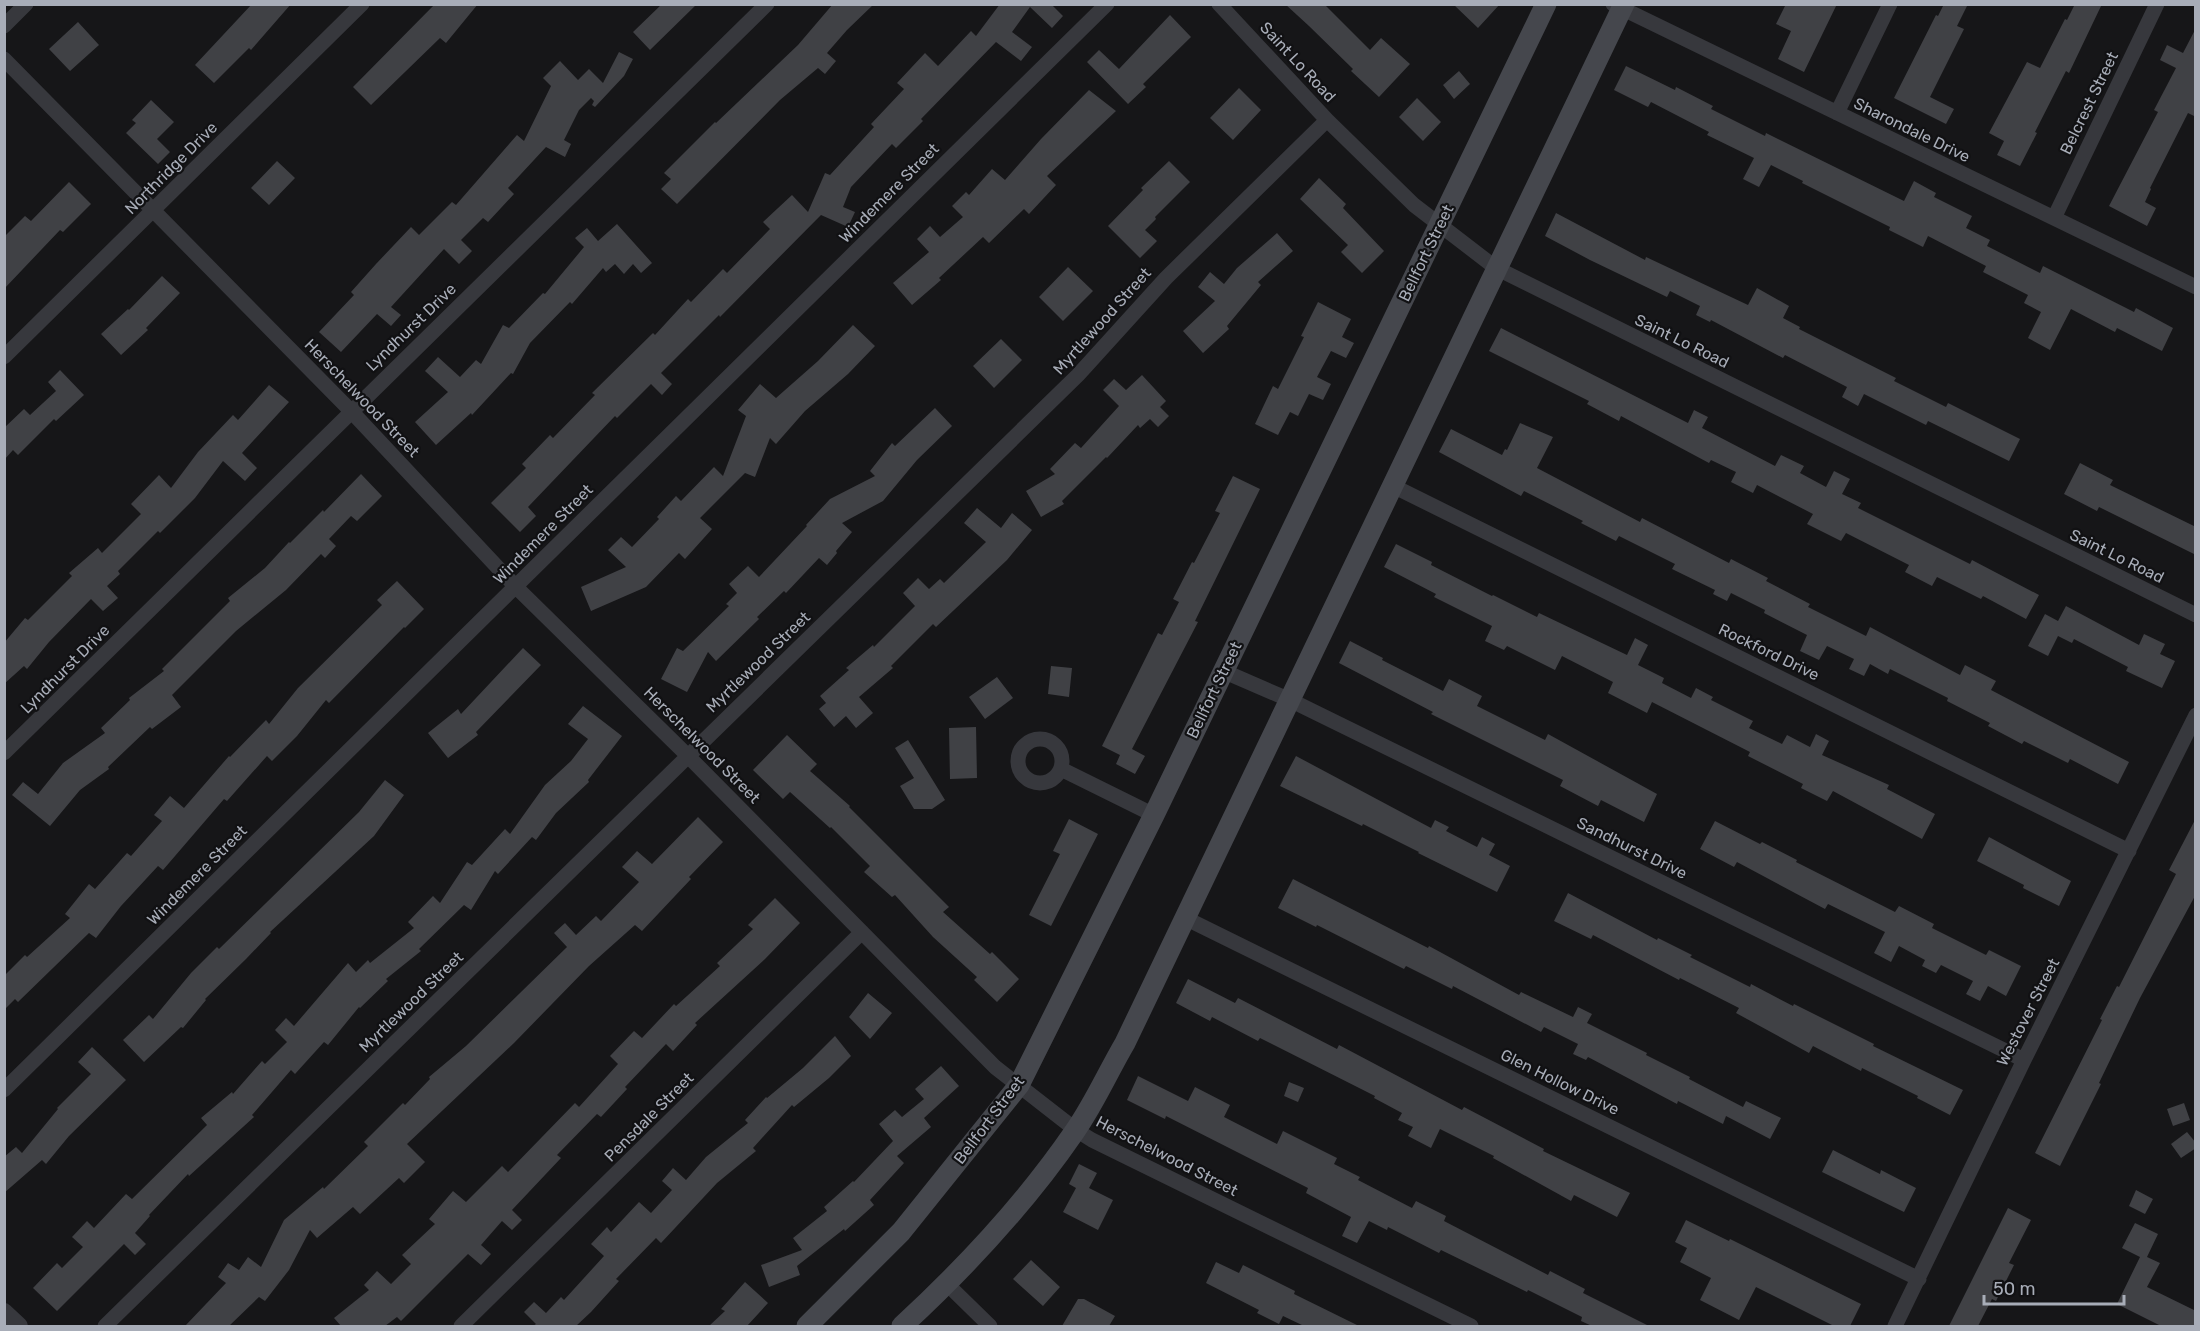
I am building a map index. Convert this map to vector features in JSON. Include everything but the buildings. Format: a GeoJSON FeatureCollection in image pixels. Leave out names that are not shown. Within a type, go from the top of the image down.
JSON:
{"type":"FeatureCollection","features":[{"type":"Feature","properties":{"kind":"main road","name":"Bellfort Street"},"geometry":{"type":"LineString","coordinates":[[807,1326],[901,1232],[1019,1085],[1154,815],[1546,4]]}},
{"type":"Feature","properties":{"kind":"main road"},"geometry":{"type":"LineString","coordinates":[[902,1326],[947,1284],[1010,1217],[1076,1130],[1125,1043],[1393,486],[1620,6]]}},
{"type":"Feature","properties":{"kind":"street"},"geometry":{"type":"LineString","coordinates":[[4,26],[26,4]]}},
{"type":"Feature","properties":{"kind":"street","name":"Northridge Drive"},"geometry":{"type":"LineString","coordinates":[[4,357],[362,4]]}},
{"type":"Feature","properties":{"kind":"street","name":"Lyndhurst Drive"},"geometry":{"type":"LineString","coordinates":[[4,753],[767,4]]}},
{"type":"Feature","properties":{"kind":"street","name":"Windemere Street"},"geometry":{"type":"LineString","coordinates":[[4,1090],[1107,4]]}},
{"type":"Feature","properties":{"kind":"street","name":"Saint Lo Road"},"geometry":{"type":"LineString","coordinates":[[1219,4],[1327,120],[1414,205],[1496,268],[2196,615]]}},
{"type":"Feature","properties":{"kind":"street"},"geometry":{"type":"LineString","coordinates":[[1837,113],[1890,4]]}},
{"type":"Feature","properties":{"kind":"street","name":"Belcrest Street"},"geometry":{"type":"LineString","coordinates":[[2054,218],[2157,4]]}},
{"type":"Feature","properties":{"kind":"street","name":"Sharondale Drive"},"geometry":{"type":"LineString","coordinates":[[1620,6],[2196,286]]}},
{"type":"Feature","properties":{"kind":"street","name":"Herschelwood Street"},"geometry":{"type":"LineString","coordinates":[[4,59],[351,411],[516,587],[688,756],[995,1067],[1092,1140],[1471,1326]]}},
{"type":"Feature","properties":{"kind":"street","name":"Myrtlewood Street"},"geometry":{"type":"LineString","coordinates":[[105,1326],[1078,375],[1166,278],[1327,120]]}},
{"type":"Feature","properties":{"kind":"street","name":"Rockford Drive"},"geometry":{"type":"LineString","coordinates":[[1393,486],[2129,851]]}},
{"type":"Feature","properties":{"kind":"street","name":"Sandhurst Drive"},"geometry":{"type":"LineString","coordinates":[[1223,670],[1290,700],[2024,1060]]}},
{"type":"Feature","properties":{"kind":"street","name":"Westover Street"},"geometry":{"type":"LineString","coordinates":[[1895,1326],[2024,1060],[2196,715]]}},
{"type":"Feature","properties":{"kind":"street"},"geometry":{"type":"LineString","coordinates":[[1061,769],[1154,815]]}},
{"type":"Feature","properties":{"kind":"street","name":"Glen Hollow Drive"},"geometry":{"type":"LineString","coordinates":[[1185,918],[1919,1279]]}},
{"type":"Feature","properties":{"kind":"street","name":"Pensdale Street"},"geometry":{"type":"LineString","coordinates":[[461,1326],[862,932]]}},
{"type":"Feature","properties":{"kind":"street"},"geometry":{"type":"LineString","coordinates":[[947,1284],[990,1326]]}},
{"type":"Feature","properties":{"kind":"street"},"geometry":{"type":"LineString","coordinates":[[4,1312],[19,1326]]}}]}
